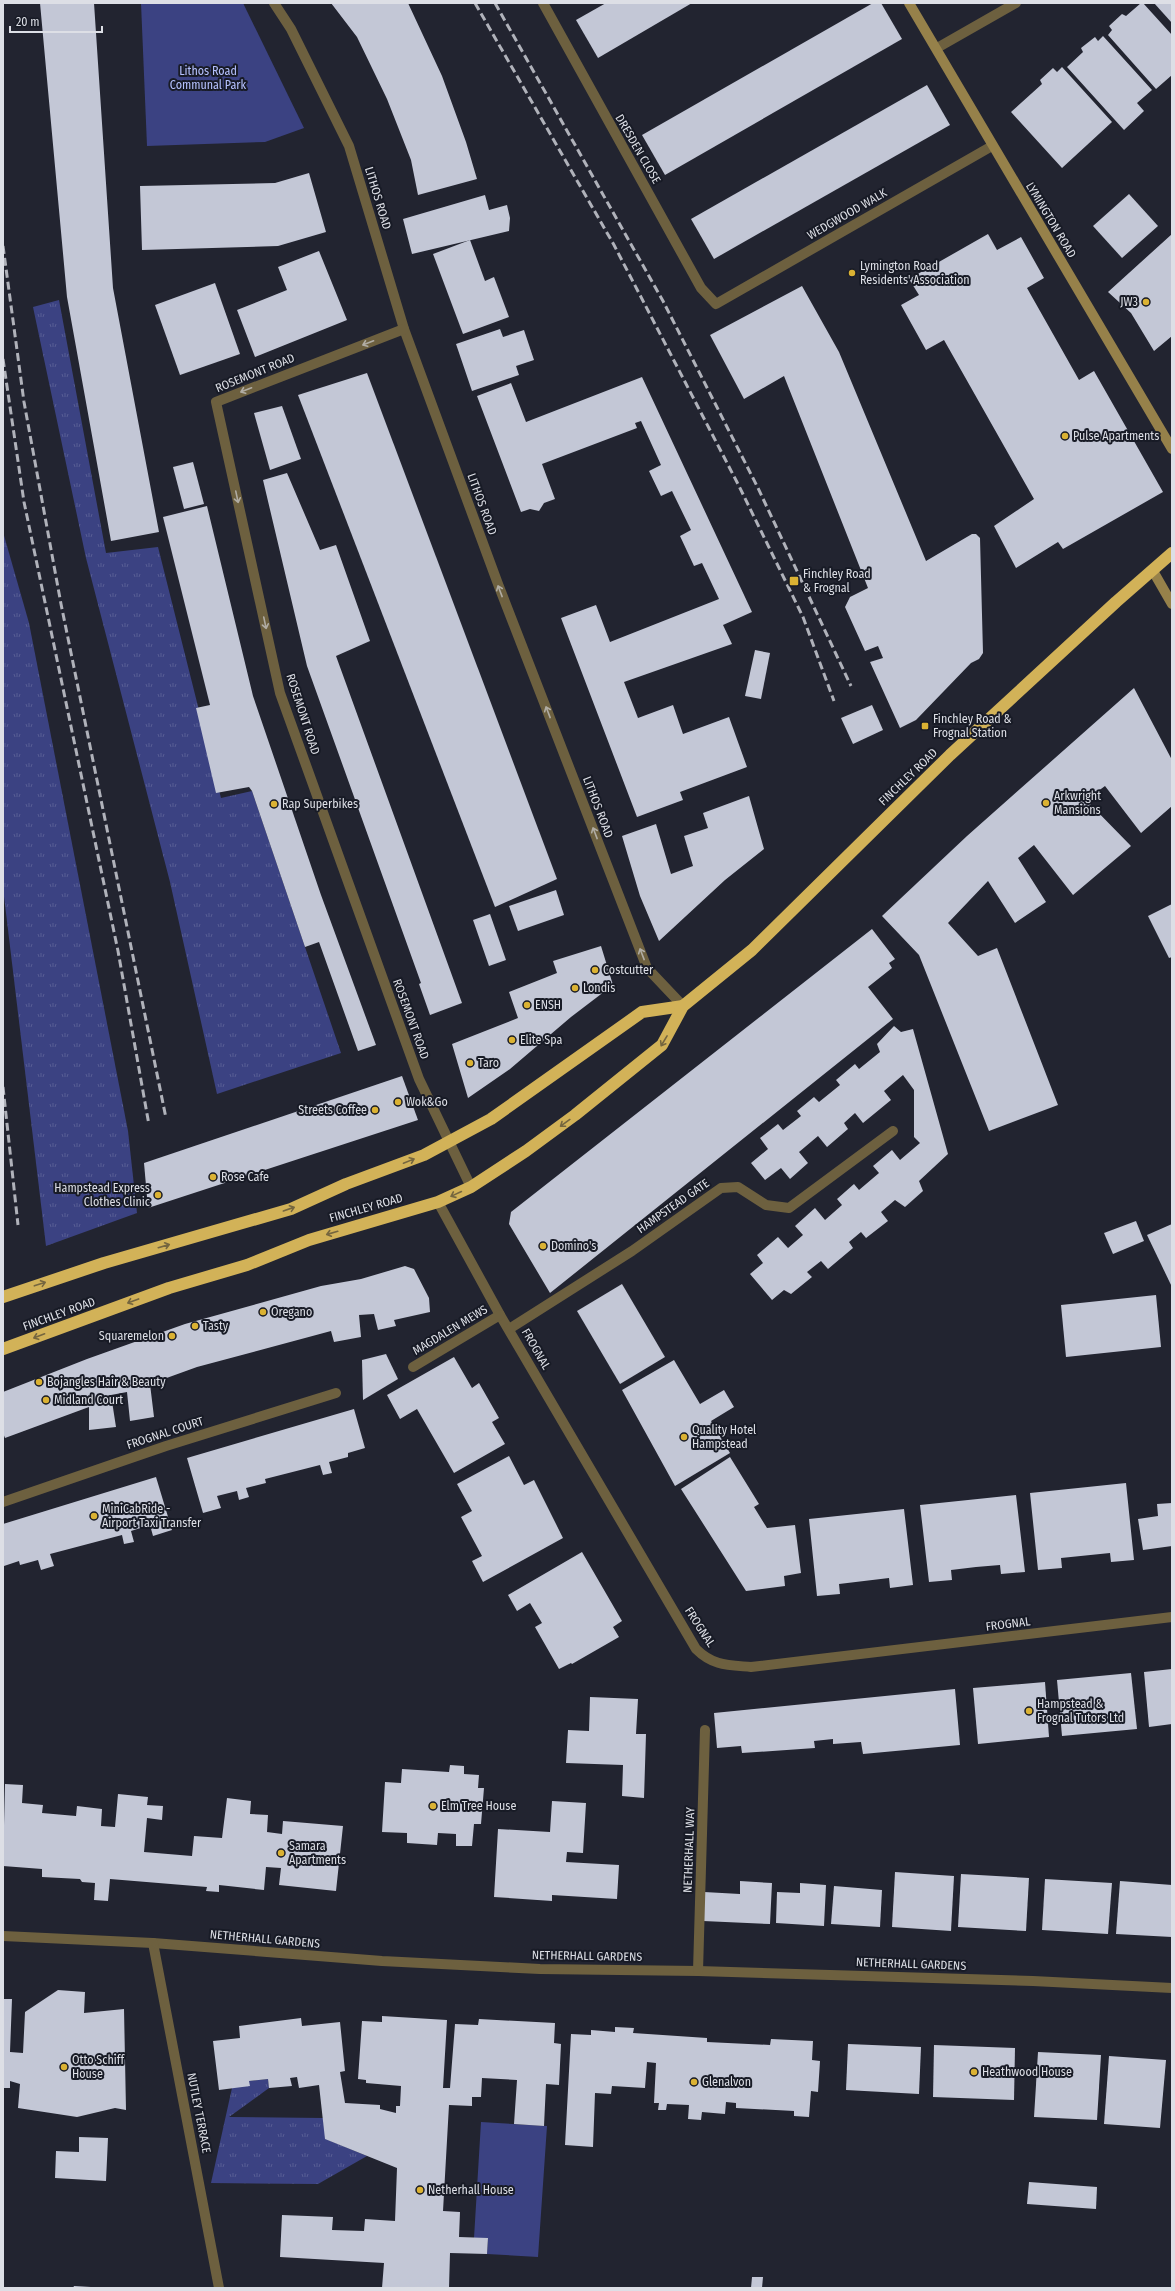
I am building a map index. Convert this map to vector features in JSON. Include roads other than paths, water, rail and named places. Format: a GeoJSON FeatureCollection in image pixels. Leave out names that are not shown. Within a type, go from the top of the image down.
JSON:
{"type":"FeatureCollection","features":[{"type":"Feature","properties":{"kind":"highway","name":"FINCHLEY ROAD"},"geometry":{"type":"LineString","coordinates":[[3,1350],[169,1288],[247,1264],[309,1240],[438,1202],[471,1187],[575,1116],[662,1045],[682,1006],[752,950],[950,755],[1116,602],[1153,572],[1172,553]]}},
{"type":"Feature","properties":{"kind":"highway","name":"FINCHLEY ROAD"},"geometry":{"type":"LineString","coordinates":[[3,1297],[104,1263],[291,1209],[450,1142],[491,1119],[642,1012],[682,1006]]}},
{"type":"Feature","properties":{"kind":"street","name":"LITHOS ROAD"},"geometry":{"type":"LineString","coordinates":[[274,3],[291,29],[349,146],[404,329],[498,584],[647,968],[682,1006]]}},
{"type":"Feature","properties":{"kind":"street","name":"DRESDEN CLOSE"},"geometry":{"type":"LineString","coordinates":[[543,3],[701,288],[716,304]]}},
{"type":"Feature","properties":{"kind":"street","name":"LYMINGTON ROAD"},"geometry":{"type":"LineString","coordinates":[[909,3],[937,48],[992,146],[1172,449]]}},
{"type":"Feature","properties":{"kind":"street"},"geometry":{"type":"LineString","coordinates":[[937,48],[1016,3]]}},
{"type":"Feature","properties":{"kind":"street","name":"WEDGWOOD WALK"},"geometry":{"type":"LineString","coordinates":[[716,304],[992,146]]}},
{"type":"Feature","properties":{"kind":"street","name":"ROSEMONT ROAD"},"geometry":{"type":"LineString","coordinates":[[404,329],[216,402],[280,693],[419,1079],[471,1187]]}},
{"type":"Feature","properties":{"kind":"street"},"geometry":{"type":"LineString","coordinates":[[1153,572],[1172,604]]}},
{"type":"Feature","properties":{"kind":"street","name":"HAMPSTEAD GATE"},"geometry":{"type":"LineString","coordinates":[[509,1329],[632,1251],[721,1188],[738,1187],[766,1205],[789,1208],[893,1131]]}},
{"type":"Feature","properties":{"kind":"street","name":"FROGNAL"},"geometry":{"type":"LineString","coordinates":[[438,1202],[500,1315],[696,1649],[706,1659],[729,1665],[751,1667],[1172,1617]]}},
{"type":"Feature","properties":{"kind":"street","name":"MAGDALEN MEWS"},"geometry":{"type":"LineString","coordinates":[[413,1367],[500,1315]]}},
{"type":"Feature","properties":{"kind":"street","name":"FROGNAL COURT"},"geometry":{"type":"LineString","coordinates":[[3,1502],[166,1446],[336,1393]]}},
{"type":"Feature","properties":{"kind":"street","name":"NETHERHALL WAY"},"geometry":{"type":"LineString","coordinates":[[698,1971],[705,1730]]}},
{"type":"Feature","properties":{"kind":"street","name":"NETHERHALL GARDENS"},"geometry":{"type":"LineString","coordinates":[[3,1936],[153,1943],[382,1961],[540,1969],[698,1971],[1033,1981],[1172,1988]]}},
{"type":"Feature","properties":{"kind":"street","name":"NUTLEY TERRACE"},"geometry":{"type":"LineString","coordinates":[[153,1943],[219,2288]]}},
{"type":"Feature","properties":{"kind":"railway"},"geometry":{"type":"LineString","coordinates":[[475,3],[614,245],[739,486],[803,617],[834,701]]}},
{"type":"Feature","properties":{"kind":"railway"},"geometry":{"type":"LineString","coordinates":[[495,3],[663,301],[758,488],[851,686]]}},
{"type":"Feature","properties":{"kind":"railway"},"geometry":{"type":"LineString","coordinates":[[3,246],[24,402],[61,604],[166,1118]]}},
{"type":"Feature","properties":{"kind":"railway"},"geometry":{"type":"LineString","coordinates":[[3,359],[24,502],[118,951],[149,1125]]}},
{"type":"Feature","properties":{"kind":"railway"},"geometry":{"type":"LineString","coordinates":[[3,1087],[18,1225]]}},
{"type":"Feature","properties":{"kind":"place","name":"Lymington Road Residents' Association"},"geometry":{"type":"Point","coordinates":[852,273]}},
{"type":"Feature","properties":{"kind":"place","name":"JW3"},"geometry":{"type":"Point","coordinates":[1146,302]}},
{"type":"Feature","properties":{"kind":"place","name":"Pulse Apartments"},"geometry":{"type":"Point","coordinates":[1065,436]}},
{"type":"Feature","properties":{"kind":"place","name":"Finchley Road & Frognal"},"geometry":{"type":"Point","coordinates":[794,581]}},
{"type":"Feature","properties":{"kind":"place","name":"Finchley Road & Frognal Station"},"geometry":{"type":"Point","coordinates":[925,726]}},
{"type":"Feature","properties":{"kind":"place","name":"Arkwright Mansions"},"geometry":{"type":"Point","coordinates":[1046,803]}},
{"type":"Feature","properties":{"kind":"place","name":"Rap Superbikes"},"geometry":{"type":"Point","coordinates":[274,804]}},
{"type":"Feature","properties":{"kind":"place","name":"Costcutter"},"geometry":{"type":"Point","coordinates":[595,970]}},
{"type":"Feature","properties":{"kind":"place","name":"Londis"},"geometry":{"type":"Point","coordinates":[575,988]}},
{"type":"Feature","properties":{"kind":"place","name":"ENSH"},"geometry":{"type":"Point","coordinates":[527,1005]}},
{"type":"Feature","properties":{"kind":"place","name":"Elite Spa"},"geometry":{"type":"Point","coordinates":[512,1040]}},
{"type":"Feature","properties":{"kind":"place","name":"Taro"},"geometry":{"type":"Point","coordinates":[470,1063]}},
{"type":"Feature","properties":{"kind":"place","name":"Wok&Go"},"geometry":{"type":"Point","coordinates":[398,1102]}},
{"type":"Feature","properties":{"kind":"place","name":"Streets Coffee"},"geometry":{"type":"Point","coordinates":[375,1110]}},
{"type":"Feature","properties":{"kind":"place","name":"Rose Cafe"},"geometry":{"type":"Point","coordinates":[213,1177]}},
{"type":"Feature","properties":{"kind":"place","name":"Hampstead Express Clothes Clinic"},"geometry":{"type":"Point","coordinates":[158,1195]}},
{"type":"Feature","properties":{"kind":"place","name":"Domino's"},"geometry":{"type":"Point","coordinates":[543,1246]}},
{"type":"Feature","properties":{"kind":"place","name":"Oregano"},"geometry":{"type":"Point","coordinates":[263,1312]}},
{"type":"Feature","properties":{"kind":"place","name":"Tasty"},"geometry":{"type":"Point","coordinates":[195,1326]}},
{"type":"Feature","properties":{"kind":"place","name":"Squaremelon"},"geometry":{"type":"Point","coordinates":[172,1336]}},
{"type":"Feature","properties":{"kind":"place","name":"Bojangles Hair & Beauty"},"geometry":{"type":"Point","coordinates":[39,1382]}},
{"type":"Feature","properties":{"kind":"place","name":"Midland Court"},"geometry":{"type":"Point","coordinates":[46,1400]}},
{"type":"Feature","properties":{"kind":"place","name":"Quality Hotel Hampstead"},"geometry":{"type":"Point","coordinates":[684,1437]}},
{"type":"Feature","properties":{"kind":"place","name":"MiniCabRide - Airport Taxi Transfer"},"geometry":{"type":"Point","coordinates":[94,1516]}},
{"type":"Feature","properties":{"kind":"place","name":"Hampstead & Frognal Tutors Ltd"},"geometry":{"type":"Point","coordinates":[1029,1711]}},
{"type":"Feature","properties":{"kind":"place","name":"Elm Tree House"},"geometry":{"type":"Point","coordinates":[433,1806]}},
{"type":"Feature","properties":{"kind":"place","name":"Samara Apartments"},"geometry":{"type":"Point","coordinates":[281,1853]}},
{"type":"Feature","properties":{"kind":"place","name":"Otto Schiff House"},"geometry":{"type":"Point","coordinates":[64,2067]}},
{"type":"Feature","properties":{"kind":"place","name":"Heathwood House"},"geometry":{"type":"Point","coordinates":[974,2072]}},
{"type":"Feature","properties":{"kind":"place","name":"Glenalvon"},"geometry":{"type":"Point","coordinates":[694,2082]}},
{"type":"Feature","properties":{"kind":"place","name":"Netherhall House"},"geometry":{"type":"Point","coordinates":[420,2190]}},
{"type":"Feature","properties":{"kind":"park label","name":"Lithos Road Communal Park"},"geometry":{"type":"Point","coordinates":[208,78]}}]}
